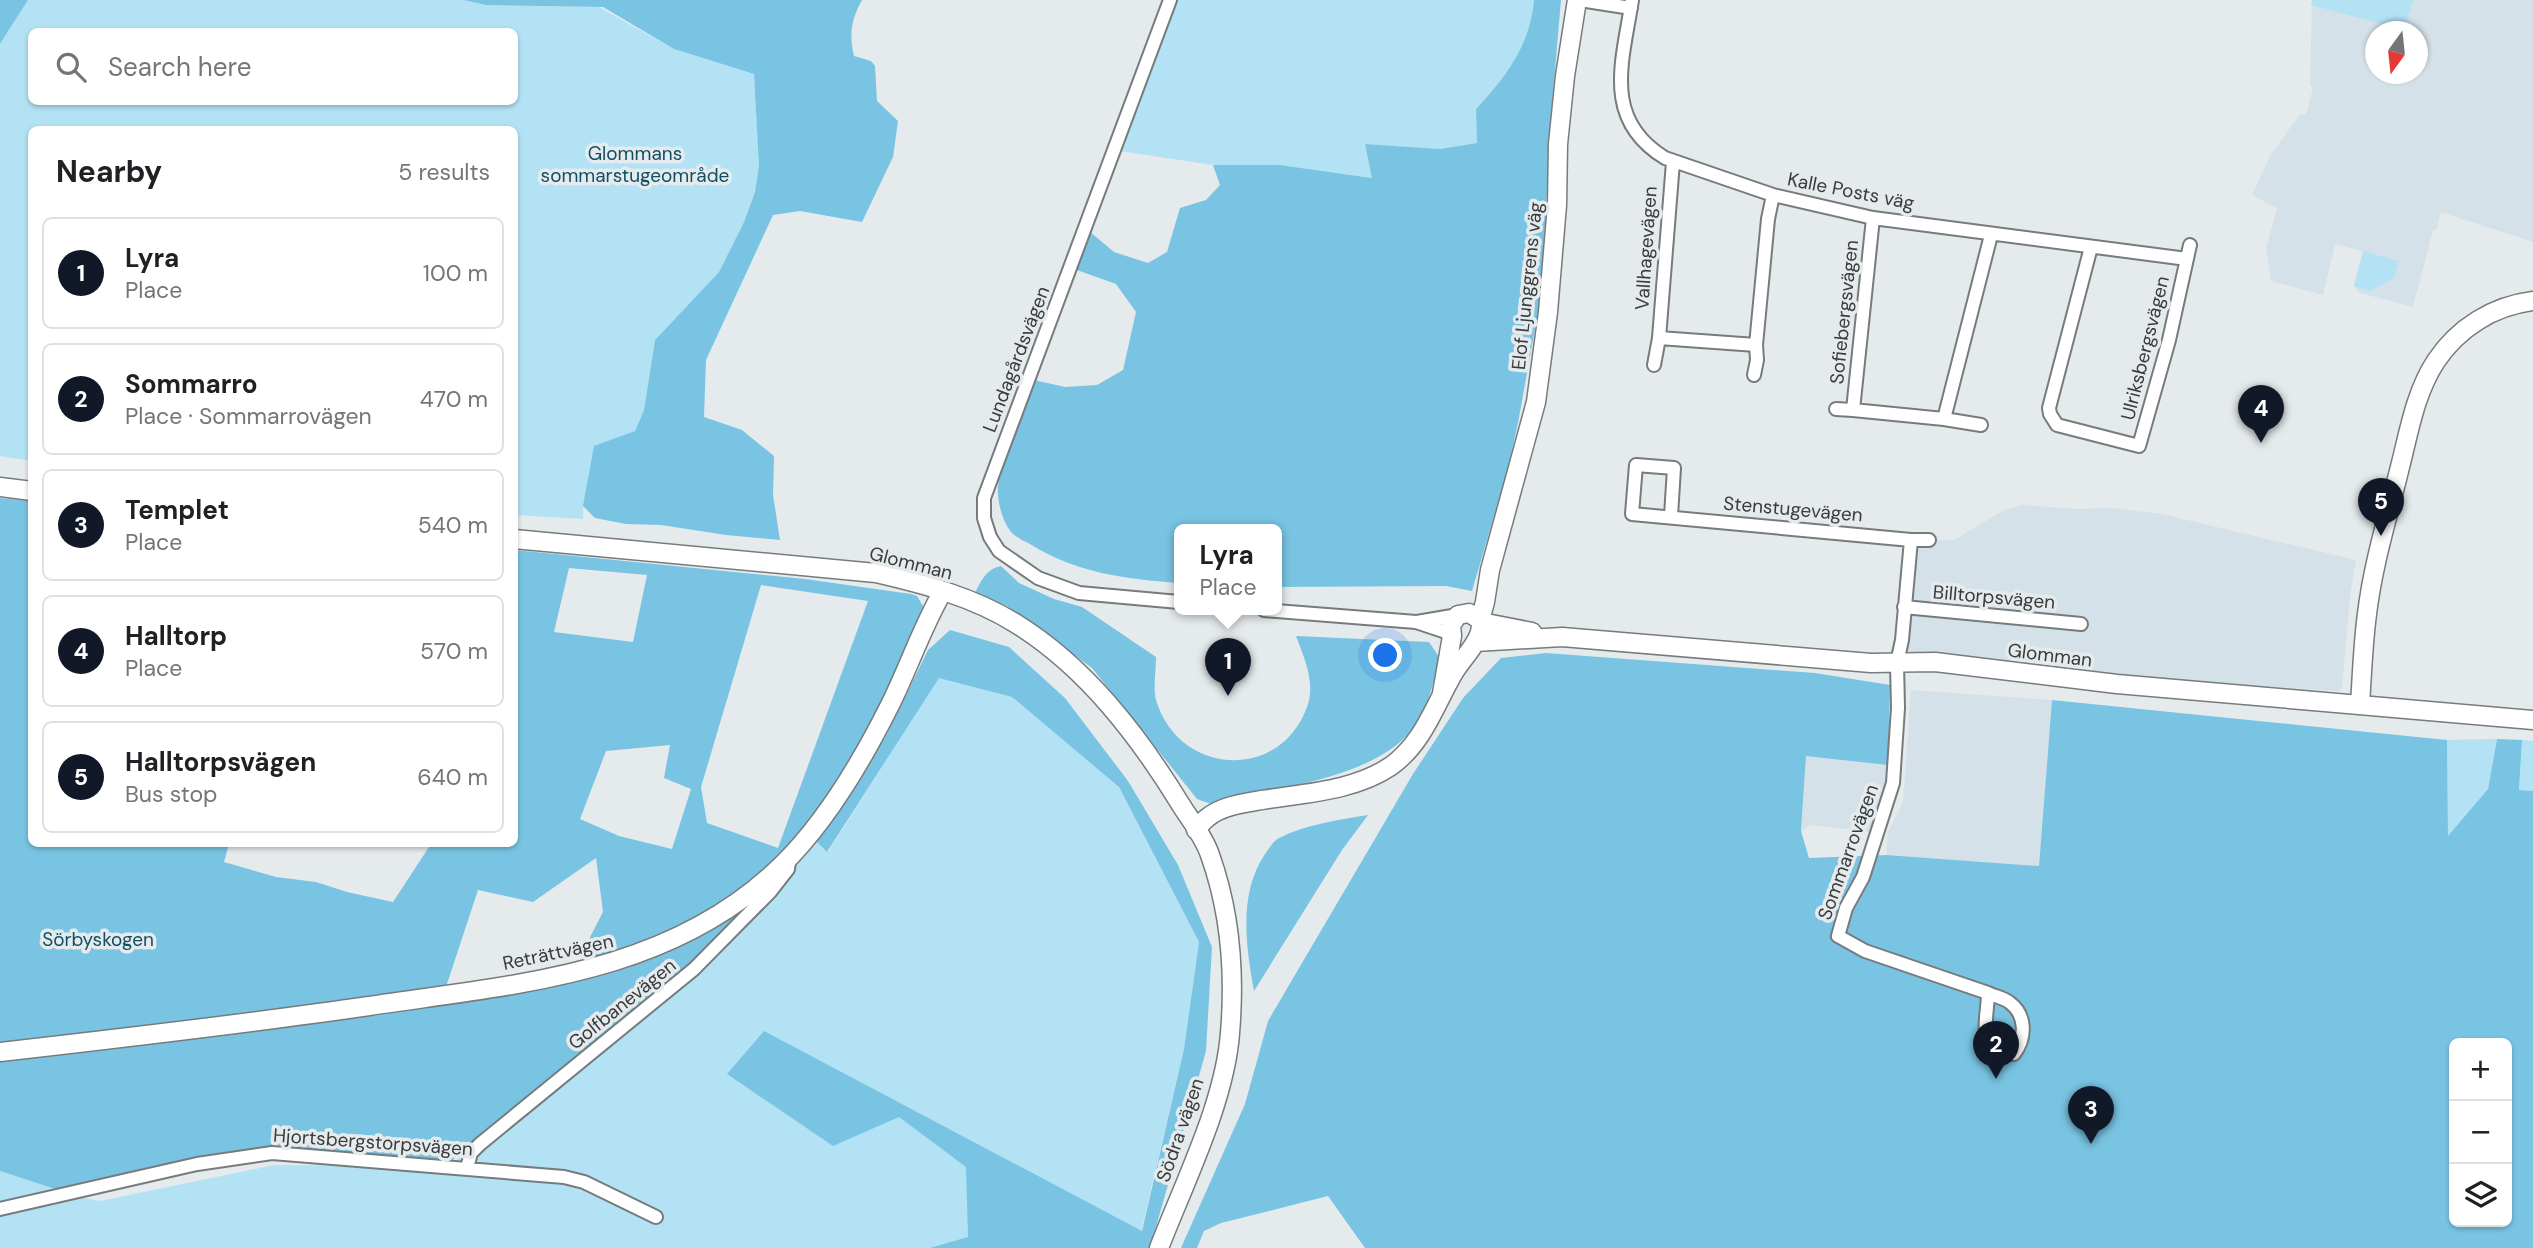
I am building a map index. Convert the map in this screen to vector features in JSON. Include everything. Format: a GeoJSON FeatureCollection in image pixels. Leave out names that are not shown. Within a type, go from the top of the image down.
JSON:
{"type":"FeatureCollection","features":[{"type":"Feature","properties":{"kind":"street","name":"Lundagårdsvägen"},"geometry":{"type":"LineString","coordinates":[[1170,0],[984,498],[984,517],[995,545],[1017,565],[1038,578],[1079,593],[1174,602]]}},
{"type":"Feature","properties":{"kind":"street","name":"Kalle Posts väg"},"geometry":{"type":"LineString","coordinates":[[1578,0],[1632,4],[1621,75],[1625,111],[1632,127],[1643,141],[1674,162],[1773,195],[1873,218],[2187,259]]}},
{"type":"Feature","properties":{"kind":"street","name":"Elof Ljunggrens väg"},"geometry":{"type":"LineString","coordinates":[[1471,617],[1486,602],[1490,570],[1536,402],[1549,300],[1564,90],[1578,0]]}},
{"type":"Feature","properties":{"kind":"street","name":"Vallhagevägen"},"geometry":{"type":"LineString","coordinates":[[1654,365],[1659,338],[1674,162]]}},
{"type":"Feature","properties":{"kind":"street"},"geometry":{"type":"LineString","coordinates":[[1754,375],[1766,232],[1773,195]]}},
{"type":"Feature","properties":{"kind":"street","name":"Sofiebergsvägen"},"geometry":{"type":"LineString","coordinates":[[1853,410],[1873,218]]}},
{"type":"Feature","properties":{"kind":"street"},"geometry":{"type":"LineString","coordinates":[[1944,419],[1991,235]]}},
{"type":"Feature","properties":{"kind":"street"},"geometry":{"type":"LineString","coordinates":[[2187,259],[2190,245]]}},
{"type":"Feature","properties":{"kind":"street","name":"Ulriksbergsvägen"},"geometry":{"type":"LineString","coordinates":[[2091,247],[2049,408],[2050,414],[2057,425],[2139,453],[2187,259]]}},
{"type":"Feature","properties":{"kind":"street"},"geometry":{"type":"LineString","coordinates":[[2360,705],[2367,614],[2381,536],[2416,404],[2426,379],[2437,361],[2465,328],[2507,306],[2533,301]]}},
{"type":"Feature","properties":{"kind":"street","name":"Vallhagevägen"},"geometry":{"type":"LineString","coordinates":[[1659,338],[1756,345]]}},
{"type":"Feature","properties":{"kind":"street","name":"Sofiebergsvägen"},"geometry":{"type":"LineString","coordinates":[[1836,409],[1981,425]]}},
{"type":"Feature","properties":{"kind":"street","name":"Stenstugevägen"},"geometry":{"type":"LineString","coordinates":[[1671,516],[1674,468],[1636,466],[1632,514],[1929,540]]}},
{"type":"Feature","properties":{"kind":"street"},"geometry":{"type":"LineString","coordinates":[[0,487],[28,490]]}},
{"type":"Feature","properties":{"kind":"street","name":"Glomman"},"geometry":{"type":"LineString","coordinates":[[518,538],[876,573],[943,591],[1014,622],[1046,645],[1092,685],[1155,765],[1196,830]]}},
{"type":"Feature","properties":{"kind":"street"},"geometry":{"type":"LineString","coordinates":[[1897,663],[1902,640],[1911,540]]}},
{"type":"Feature","properties":{"kind":"street","name":"Reträttvägen"},"geometry":{"type":"LineString","coordinates":[[0,1052],[274,1020],[463,993],[599,968],[669,942],[702,925],[757,887],[804,841],[850,777],[869,744],[943,591]]}},
{"type":"Feature","properties":{"kind":"street","name":"Billtorpsvägen"},"geometry":{"type":"LineString","coordinates":[[1904,607],[2081,624]]}},
{"type":"Feature","properties":{"kind":"street"},"geometry":{"type":"LineString","coordinates":[[1282,611],[1416,622],[1471,617]]}},
{"type":"Feature","properties":{"kind":"street"},"geometry":{"type":"LineString","coordinates":[[1442,693],[1452,635],[1451,625],[1471,617]]}},
{"type":"Feature","properties":{"kind":"street"},"geometry":{"type":"LineString","coordinates":[[1196,830],[1208,817],[1234,805],[1335,789],[1364,780],[1391,766],[1426,730],[1442,693],[1482,632],[1471,617]]}},
{"type":"Feature","properties":{"kind":"street","name":"Glomman"},"geometry":{"type":"LineString","coordinates":[[1471,617],[1562,637],[1871,663],[1935,662],[2105,683],[2533,720]]}},
{"type":"Feature","properties":{"kind":"street"},"geometry":{"type":"LineString","coordinates":[[1416,622],[1452,635],[1461,644],[1475,642]]}},
{"type":"Feature","properties":{"kind":"street","name":"Glomman"},"geometry":{"type":"LineString","coordinates":[[1475,642],[1562,637]]}},
{"type":"Feature","properties":{"kind":"street","name":"Sommarrovägen"},"geometry":{"type":"LineString","coordinates":[[1897,663],[1898,708],[1893,783],[1863,877],[1846,908],[1838,936],[1865,951],[1988,993],[2008,1001],[2019,1013],[2023,1024],[2021,1039],[2014,1054],[2004,1055],[1993,1049],[1986,1040],[1984,1026],[1988,993]]}},
{"type":"Feature","properties":{"kind":"street","name":"Södra vägen"},"geometry":{"type":"LineString","coordinates":[[1159,1248],[1215,1105],[1230,1035],[1232,989],[1228,940],[1212,882],[1198,847],[1196,830]]}},
{"type":"Feature","properties":{"kind":"street","name":"Golfbanevägen"},"geometry":{"type":"LineString","coordinates":[[467,1168],[471,1153],[480,1144],[694,969],[770,892],[788,869],[789,858]]}},
{"type":"Feature","properties":{"kind":"street","name":"Hjortsbergstorpsvägen"},"geometry":{"type":"LineString","coordinates":[[0,1209],[253,1154],[295,1154],[564,1177],[584,1182],[656,1217]]}},
{"type":"Feature","properties":{"kind":"shaded area"},"geometry":{"type":"Polygon","coordinates":[[[2312,0],[2533,0],[2533,242],[2441,212],[2436,231],[2433,230],[2413,307],[2360,293],[2354,286],[2363,251],[2335,244],[2323,295],[2271,281],[2266,249],[2277,208],[2252,195],[2270,156],[2300,114],[2306,115],[2313,88],[2310,85],[2312,0]]]}},
{"type":"Feature","properties":{"kind":"shaded area"},"geometry":{"type":"Polygon","coordinates":[[[2022,505],[2078,509],[2112,508],[2162,514],[2356,560],[2350,595],[2342,688],[2339,691],[2141,679],[1908,651],[1914,540],[1954,540],[2004,510],[2022,505]]]}},
{"type":"Feature","properties":{"kind":"shaded area"},"geometry":{"type":"Polygon","coordinates":[[[1911,690],[2052,700],[2039,866],[1886,855],[1888,832],[1903,802],[1911,690]]]}},
{"type":"Feature","properties":{"kind":"shaded area"},"geometry":{"type":"Polygon","coordinates":[[[1808,730],[1888,765],[1885,786],[1871,832],[1811,825],[1801,831],[1808,730]]]}},
{"type":"Feature","properties":{"kind":"green space"},"geometry":{"type":"Polygon","coordinates":[[[0,0],[28,0],[0,44],[0,0]]]}},
{"type":"Feature","properties":{"kind":"green space","name":"Glommans sommarstugeområde"},"geometry":{"type":"Polygon","coordinates":[[[28,0],[463,0],[486,5],[599,7],[674,49],[754,74],[759,166],[755,192],[744,222],[719,272],[655,340],[644,410],[635,431],[583,506],[583,519],[518,515],[518,126],[28,126],[28,461],[0,456],[0,44],[28,0]]]}},
{"type":"Feature","properties":{"kind":"green space"},"geometry":{"type":"Polygon","coordinates":[[[463,0],[862,0],[852,27],[854,56],[871,61],[875,66],[877,101],[898,121],[893,157],[862,222],[800,211],[773,215],[706,360],[704,417],[742,430],[774,456],[773,495],[780,540],[661,525],[626,524],[595,518],[583,506],[594,446],[635,431],[644,410],[655,340],[719,272],[744,222],[755,192],[759,166],[754,74],[674,49],[603,7],[486,5],[463,0]]]}},
{"type":"Feature","properties":{"kind":"green space"},"geometry":{"type":"Polygon","coordinates":[[[1177,0],[1534,0],[1532,16],[1522,46],[1497,85],[1476,109],[1477,143],[1440,149],[1365,144],[1373,178],[1280,165],[1213,165],[1120,151],[1177,0]]]}},
{"type":"Feature","properties":{"kind":"green space"},"geometry":{"type":"Polygon","coordinates":[[[1534,0],[1561,0],[1541,295],[1508,468],[1472,591],[1446,586],[1282,587],[1282,524],[1174,524],[1174,582],[1120,577],[1083,568],[1047,554],[1012,533],[1001,511],[998,487],[1008,447],[1034,380],[1065,387],[1097,385],[1123,370],[1136,312],[1116,284],[1074,269],[1089,231],[1114,252],[1148,263],[1167,252],[1180,208],[1206,200],[1220,185],[1213,165],[1280,165],[1372,178],[1365,144],[1440,149],[1477,143],[1476,109],[1515,59],[1532,16],[1534,0]]]}},
{"type":"Feature","properties":{"kind":"green space"},"geometry":{"type":"Polygon","coordinates":[[[2312,0],[2413,0],[2407,21],[2371,21],[2311,5],[2312,0]]]}},
{"type":"Feature","properties":{"kind":"green space"},"geometry":{"type":"Polygon","coordinates":[[[2363,251],[2399,261],[2394,278],[2370,291],[2354,286],[2363,251]]]}},
{"type":"Feature","properties":{"kind":"green space","name":"Sörbyskogen"},"geometry":{"type":"Polygon","coordinates":[[[0,498],[28,501],[28,847],[228,847],[224,862],[276,877],[316,882],[393,902],[429,847],[518,847],[518,550],[805,579],[917,596],[923,606],[921,623],[881,712],[839,781],[782,862],[702,918],[583,966],[586,945],[603,912],[596,858],[533,902],[478,890],[445,990],[0,1050],[0,498]],[[569,568],[554,632],[633,642],[647,575],[569,568]],[[761,585],[701,787],[707,823],[778,848],[868,601],[761,585]],[[670,745],[606,751],[580,819],[619,836],[672,849],[691,789],[664,778],[670,745]]]}},
{"type":"Feature","properties":{"kind":"green space"},"geometry":{"type":"Polygon","coordinates":[[[1001,566],[1019,583],[1054,599],[1082,607],[1156,657],[1155,695],[1168,725],[1186,744],[1208,756],[1231,760],[1255,757],[1277,747],[1295,729],[1310,696],[1308,670],[1296,636],[1429,642],[1439,657],[1428,700],[1407,736],[1385,753],[1358,767],[1297,785],[1211,804],[1197,799],[1092,668],[1007,606],[975,593],[988,573],[1001,566]]]}},
{"type":"Feature","properties":{"kind":"green space"},"geometry":{"type":"Polygon","coordinates":[[[950,630],[1009,647],[1065,698],[1128,781],[1178,865],[1212,947],[1206,1051],[1150,1248],[930,1248],[968,1237],[966,1167],[899,1117],[833,1146],[727,1074],[764,1031],[1142,1231],[1184,1049],[1199,942],[1119,787],[1012,697],[939,678],[827,852],[815,840],[885,738],[928,650],[950,630]]]}},
{"type":"Feature","properties":{"kind":"green space"},"geometry":{"type":"Polygon","coordinates":[[[1546,653],[1815,673],[1890,685],[1888,765],[1806,756],[1801,831],[1809,858],[1886,855],[2039,866],[2052,700],[2447,740],[2448,836],[2488,789],[2497,739],[2522,740],[2519,790],[2533,791],[2533,1248],[1365,1248],[1328,1196],[1221,1223],[1204,1231],[1197,1248],[1181,1248],[1245,1104],[1268,1021],[1413,774],[1463,698],[1501,658],[1546,653]]]}},
{"type":"Feature","properties":{"kind":"green space"},"geometry":{"type":"Polygon","coordinates":[[[939,677],[1012,697],[1119,787],[1199,942],[1184,1049],[1135,1248],[0,1248],[0,1171],[67,1195],[100,1201],[274,1165],[450,1166],[502,1119],[778,890],[815,840],[828,852],[939,677]]]}},
{"type":"Feature","properties":{"kind":"green space"},"geometry":{"type":"Polygon","coordinates":[[[2497,739],[2488,789],[2448,837],[2447,740],[2497,739]]]}},
{"type":"Feature","properties":{"kind":"green space"},"geometry":{"type":"Polygon","coordinates":[[[2522,740],[2533,741],[2533,791],[2519,790],[2522,740]]]}},
{"type":"Feature","properties":{"kind":"green space"},"geometry":{"type":"Polygon","coordinates":[[[1368,815],[1342,850],[1254,991],[1246,921],[1251,886],[1265,854],[1277,839],[1289,833],[1323,823],[1368,815]]]}},
{"type":"Feature","properties":{"kind":"green space"},"geometry":{"type":"Polygon","coordinates":[[[780,874],[693,968],[451,1161],[330,1152],[254,1151],[55,1189],[0,1171],[0,1062],[354,1017],[571,983],[636,964],[684,944],[727,917],[780,874]]]}},
{"type":"Feature","properties":{"kind":"place","name":"Halltorp"},"geometry":{"type":"Point","coordinates":[2261,443]}},
{"type":"Feature","properties":{"kind":"place","name":"Halltorpsvägen"},"geometry":{"type":"Point","coordinates":[2381,536]}},
{"type":"Feature","properties":{"kind":"place","name":"Lyra"},"geometry":{"type":"Point","coordinates":[1228,696]}},
{"type":"Feature","properties":{"kind":"place","name":"Sommarro"},"geometry":{"type":"Point","coordinates":[1996,1079]}},
{"type":"Feature","properties":{"kind":"place","name":"Templet"},"geometry":{"type":"Point","coordinates":[2091,1144]}}]}
